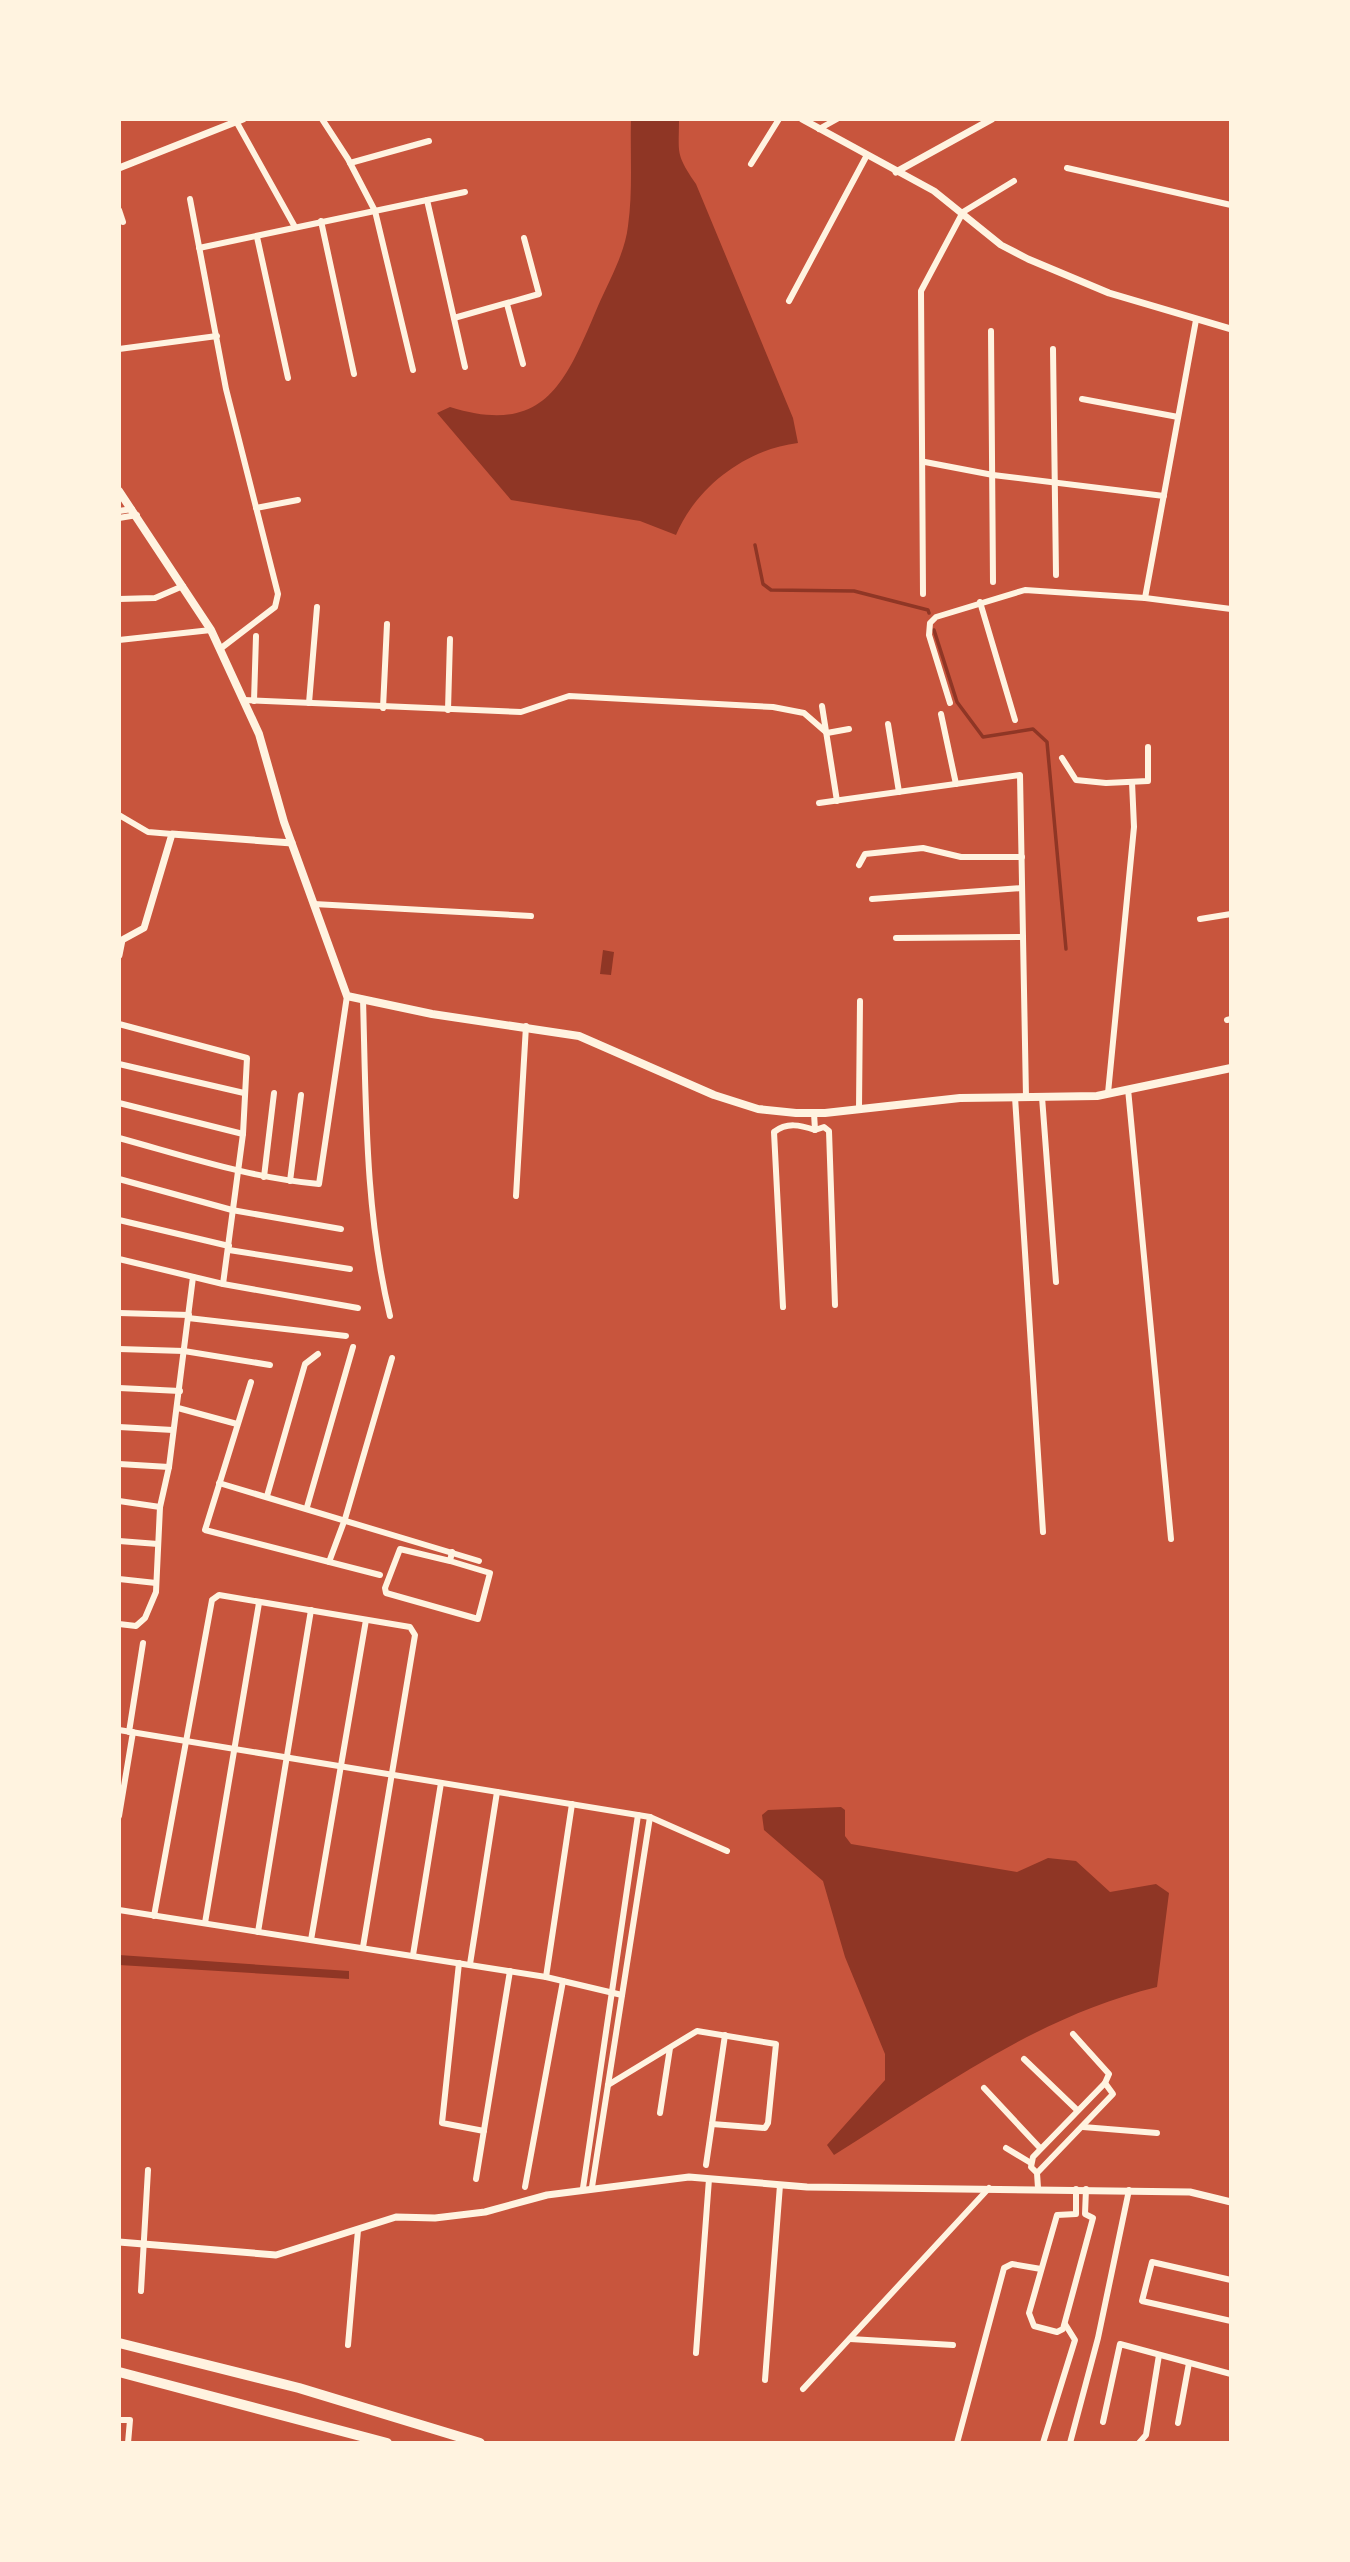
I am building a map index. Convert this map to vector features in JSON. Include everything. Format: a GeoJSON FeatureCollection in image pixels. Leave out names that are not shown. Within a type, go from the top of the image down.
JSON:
{"type":"FeatureCollection","features":[{"type":"Feature","properties":{"kind":"highway"},"geometry":{"type":"LineString","coordinates":[[119,2343],[299,2388],[480,2443]]}},
{"type":"Feature","properties":{"kind":"highway"},"geometry":{"type":"LineString","coordinates":[[119,2372],[387,2443]]}},
{"type":"Feature","properties":{"kind":"main road"},"geometry":{"type":"LineString","coordinates":[[119,491],[211,630],[244,700],[259,734],[292,843],[347,996],[432,1014],[579,1036],[714,1094],[758,1109],[814,1113],[960,1098],[1108,1093],[1231,1069]]}},
{"type":"Feature","properties":{"kind":"street"},"geometry":{"type":"LineString","coordinates":[[322,119],[350,163],[375,212],[413,370]]}},
{"type":"Feature","properties":{"kind":"street"},"geometry":{"type":"LineString","coordinates":[[751,164],[779,119]]}},
{"type":"Feature","properties":{"kind":"street"},"geometry":{"type":"LineString","coordinates":[[802,119],[933,191],[963,212],[1001,245],[1028,259],[1109,293],[1231,329]]}},
{"type":"Feature","properties":{"kind":"street"},"geometry":{"type":"LineString","coordinates":[[820,129],[837,119]]}},
{"type":"Feature","properties":{"kind":"street"},"geometry":{"type":"LineString","coordinates":[[896,172],[992,119]]}},
{"type":"Feature","properties":{"kind":"street"},"geometry":{"type":"LineString","coordinates":[[119,168],[238,120],[295,227]]}},
{"type":"Feature","properties":{"kind":"street"},"geometry":{"type":"LineString","coordinates":[[350,163],[429,141]]}},
{"type":"Feature","properties":{"kind":"street"},"geometry":{"type":"LineString","coordinates":[[789,302],[867,155]]}},
{"type":"Feature","properties":{"kind":"street"},"geometry":{"type":"LineString","coordinates":[[1067,168],[1231,205]]}},
{"type":"Feature","properties":{"kind":"street"},"geometry":{"type":"LineString","coordinates":[[923,594],[925,462],[922,291],[963,212],[1014,181]]}},
{"type":"Feature","properties":{"kind":"street"},"geometry":{"type":"LineString","coordinates":[[200,248],[465,192]]}},
{"type":"Feature","properties":{"kind":"street"},"geometry":{"type":"LineString","coordinates":[[190,198],[226,389],[278,601],[275,607],[220,649]]}},
{"type":"Feature","properties":{"kind":"street"},"geometry":{"type":"LineString","coordinates":[[427,200],[465,367]]}},
{"type":"Feature","properties":{"kind":"street"},"geometry":{"type":"LineString","coordinates":[[119,210],[123,222]]}},
{"type":"Feature","properties":{"kind":"street"},"geometry":{"type":"LineString","coordinates":[[321,221],[354,374]]}},
{"type":"Feature","properties":{"kind":"street"},"geometry":{"type":"LineString","coordinates":[[257,237],[288,378]]}},
{"type":"Feature","properties":{"kind":"street"},"geometry":{"type":"LineString","coordinates":[[454,318],[539,294],[524,238]]}},
{"type":"Feature","properties":{"kind":"street"},"geometry":{"type":"LineString","coordinates":[[506,304],[523,364]]}},
{"type":"Feature","properties":{"kind":"street"},"geometry":{"type":"LineString","coordinates":[[1145,598],[1196,320]]}},
{"type":"Feature","properties":{"kind":"street"},"geometry":{"type":"LineString","coordinates":[[991,331],[993,582]]}},
{"type":"Feature","properties":{"kind":"street"},"geometry":{"type":"LineString","coordinates":[[119,349],[217,336]]}},
{"type":"Feature","properties":{"kind":"street"},"geometry":{"type":"LineString","coordinates":[[1053,349],[1056,575]]}},
{"type":"Feature","properties":{"kind":"street"},"geometry":{"type":"LineString","coordinates":[[1082,399],[1178,417]]}},
{"type":"Feature","properties":{"kind":"street"},"geometry":{"type":"LineString","coordinates":[[925,462],[993,475],[1164,496]]}},
{"type":"Feature","properties":{"kind":"street"},"geometry":{"type":"LineString","coordinates":[[256,508],[298,500]]}},
{"type":"Feature","properties":{"kind":"street"},"geometry":{"type":"LineString","coordinates":[[119,511],[134,512]]}},
{"type":"Feature","properties":{"kind":"street"},"geometry":{"type":"LineString","coordinates":[[119,518],[134,512]]}},
{"type":"Feature","properties":{"kind":"street"},"geometry":{"type":"LineString","coordinates":[[119,599],[155,598],[183,586]]}},
{"type":"Feature","properties":{"kind":"street"},"geometry":{"type":"LineString","coordinates":[[950,703],[929,635],[930,623],[936,617],[980,602],[1025,590],[1145,598],[1231,609]]}},
{"type":"Feature","properties":{"kind":"street"},"geometry":{"type":"LineString","coordinates":[[980,602],[1015,720]]}},
{"type":"Feature","properties":{"kind":"street"},"geometry":{"type":"LineString","coordinates":[[309,704],[317,607]]}},
{"type":"Feature","properties":{"kind":"street"},"geometry":{"type":"LineString","coordinates":[[383,708],[387,624]]}},
{"type":"Feature","properties":{"kind":"street"},"geometry":{"type":"LineString","coordinates":[[119,640],[211,630]]}},
{"type":"Feature","properties":{"kind":"street"},"geometry":{"type":"LineString","coordinates":[[254,701],[256,636]]}},
{"type":"Feature","properties":{"kind":"street"},"geometry":{"type":"LineString","coordinates":[[448,710],[450,639]]}},
{"type":"Feature","properties":{"kind":"street"},"geometry":{"type":"LineString","coordinates":[[244,700],[521,712],[569,696],[773,706],[804,712],[827,733]]}},
{"type":"Feature","properties":{"kind":"street"},"geometry":{"type":"LineString","coordinates":[[822,706],[837,801]]}},
{"type":"Feature","properties":{"kind":"street"},"geometry":{"type":"LineString","coordinates":[[941,714],[956,784]]}},
{"type":"Feature","properties":{"kind":"street"},"geometry":{"type":"LineString","coordinates":[[888,724],[899,792]]}},
{"type":"Feature","properties":{"kind":"street"},"geometry":{"type":"LineString","coordinates":[[827,733],[849,729]]}},
{"type":"Feature","properties":{"kind":"street"},"geometry":{"type":"LineString","coordinates":[[1062,758],[1076,780],[1148,781],[1149,747]]}},
{"type":"Feature","properties":{"kind":"street"},"geometry":{"type":"LineString","coordinates":[[819,803],[1020,775],[1026,1097]]}},
{"type":"Feature","properties":{"kind":"street"},"geometry":{"type":"LineString","coordinates":[[1108,1093],[1134,827],[1132,782]]}},
{"type":"Feature","properties":{"kind":"street"},"geometry":{"type":"LineString","coordinates":[[119,815],[148,832],[292,843]]}},
{"type":"Feature","properties":{"kind":"street"},"geometry":{"type":"LineString","coordinates":[[120,949],[122,940],[144,928],[172,834]]}},
{"type":"Feature","properties":{"kind":"street"},"geometry":{"type":"LineString","coordinates":[[859,864],[865,854],[923,848],[961,857],[1021,857]]}},
{"type":"Feature","properties":{"kind":"street"},"geometry":{"type":"LineString","coordinates":[[873,899],[1022,888]]}},
{"type":"Feature","properties":{"kind":"street"},"geometry":{"type":"LineString","coordinates":[[314,904],[531,916]]}},
{"type":"Feature","properties":{"kind":"street"},"geometry":{"type":"LineString","coordinates":[[1200,919],[1231,914]]}},
{"type":"Feature","properties":{"kind":"street"},"geometry":{"type":"LineString","coordinates":[[896,938],[1023,937]]}},
{"type":"Feature","properties":{"kind":"street"},"geometry":{"type":"LineString","coordinates":[[119,1138],[237,1171],[319,1184],[347,996]]}},
{"type":"Feature","properties":{"kind":"street"},"geometry":{"type":"LineString","coordinates":[[363,999],[367,1164],[376,1259],[390,1316]]}},
{"type":"Feature","properties":{"kind":"street"},"geometry":{"type":"LineString","coordinates":[[859,1108],[860,1002]]}},
{"type":"Feature","properties":{"kind":"street"},"geometry":{"type":"LineString","coordinates":[[119,1024],[247,1058],[243,1134],[223,1284]]}},
{"type":"Feature","properties":{"kind":"street"},"geometry":{"type":"LineString","coordinates":[[516,1196],[526,1026]]}},
{"type":"Feature","properties":{"kind":"street"},"geometry":{"type":"LineString","coordinates":[[119,1064],[244,1093]]}},
{"type":"Feature","properties":{"kind":"street"},"geometry":{"type":"LineString","coordinates":[[1128,1089],[1171,1539]]}},
{"type":"Feature","properties":{"kind":"street"},"geometry":{"type":"LineString","coordinates":[[264,1177],[274,1093]]}},
{"type":"Feature","properties":{"kind":"street"},"geometry":{"type":"LineString","coordinates":[[290,1181],[301,1095]]}},
{"type":"Feature","properties":{"kind":"street"},"geometry":{"type":"LineString","coordinates":[[1015,1097],[1043,1532]]}},
{"type":"Feature","properties":{"kind":"street"},"geometry":{"type":"LineString","coordinates":[[1042,1097],[1056,1282]]}},
{"type":"Feature","properties":{"kind":"street"},"geometry":{"type":"LineString","coordinates":[[119,1103],[243,1134]]}},
{"type":"Feature","properties":{"kind":"street"},"geometry":{"type":"LineString","coordinates":[[814,1113],[815,1130]]}},
{"type":"Feature","properties":{"kind":"street"},"geometry":{"type":"LineString","coordinates":[[782,1307],[774,1132],[782,1126],[801,1125],[830,1131],[835,1305]]}},
{"type":"Feature","properties":{"kind":"street"},"geometry":{"type":"LineString","coordinates":[[119,1179],[232,1210],[341,1229]]}},
{"type":"Feature","properties":{"kind":"street"},"geometry":{"type":"LineString","coordinates":[[119,1220],[229,1248],[350,1269]]}},
{"type":"Feature","properties":{"kind":"street"},"geometry":{"type":"LineString","coordinates":[[119,1259],[223,1284],[358,1308]]}},
{"type":"Feature","properties":{"kind":"street"},"geometry":{"type":"LineString","coordinates":[[119,1624],[136,1626],[145,1618],[156,1583],[160,1507],[178,1408],[193,1277]]}},
{"type":"Feature","properties":{"kind":"street"},"geometry":{"type":"LineString","coordinates":[[119,1312],[189,1317],[346,1336]]}},
{"type":"Feature","properties":{"kind":"street"},"geometry":{"type":"LineString","coordinates":[[307,1507],[353,1347]]}},
{"type":"Feature","properties":{"kind":"street"},"geometry":{"type":"LineString","coordinates":[[119,1349],[184,1351],[270,1365]]}},
{"type":"Feature","properties":{"kind":"street"},"geometry":{"type":"LineString","coordinates":[[267,1496],[305,1364],[318,1354]]}},
{"type":"Feature","properties":{"kind":"street"},"geometry":{"type":"LineString","coordinates":[[329,1562],[345,1519],[392,1358]]}},
{"type":"Feature","properties":{"kind":"street"},"geometry":{"type":"LineString","coordinates":[[251,1382],[205,1530],[380,1575]]}},
{"type":"Feature","properties":{"kind":"street"},"geometry":{"type":"LineString","coordinates":[[119,1388],[180,1391]]}},
{"type":"Feature","properties":{"kind":"street"},"geometry":{"type":"LineString","coordinates":[[178,1408],[237,1424]]}},
{"type":"Feature","properties":{"kind":"street"},"geometry":{"type":"LineString","coordinates":[[119,1427],[173,1430]]}},
{"type":"Feature","properties":{"kind":"street"},"geometry":{"type":"LineString","coordinates":[[119,1464],[169,1467]]}},
{"type":"Feature","properties":{"kind":"street"},"geometry":{"type":"LineString","coordinates":[[219,1483],[307,1507],[479,1561]]}},
{"type":"Feature","properties":{"kind":"street"},"geometry":{"type":"LineString","coordinates":[[119,1501],[160,1507]]}},
{"type":"Feature","properties":{"kind":"street"},"geometry":{"type":"LineString","coordinates":[[119,1541],[158,1544]]}},
{"type":"Feature","properties":{"kind":"street"},"geometry":{"type":"LineString","coordinates":[[426,1554],[430,1545]]}},
{"type":"Feature","properties":{"kind":"street"},"geometry":{"type":"LineString","coordinates":[[405,1548],[450,1561],[490,1573],[478,1619],[386,1593],[397,1552],[405,1548]]}},
{"type":"Feature","properties":{"kind":"street"},"geometry":{"type":"LineString","coordinates":[[450,1561],[452,1552]]}},
{"type":"Feature","properties":{"kind":"street"},"geometry":{"type":"LineString","coordinates":[[119,1579],[156,1583]]}},
{"type":"Feature","properties":{"kind":"street"},"geometry":{"type":"LineString","coordinates":[[155,1916],[212,1600],[219,1595],[410,1628],[415,1635],[363,1947]]}},
{"type":"Feature","properties":{"kind":"street"},"geometry":{"type":"LineString","coordinates":[[205,1923],[259,1603]]}},
{"type":"Feature","properties":{"kind":"street"},"geometry":{"type":"LineString","coordinates":[[258,1931],[310,1610]]}},
{"type":"Feature","properties":{"kind":"street"},"geometry":{"type":"LineString","coordinates":[[310,1940],[366,1620]]}},
{"type":"Feature","properties":{"kind":"street"},"geometry":{"type":"LineString","coordinates":[[119,1816],[144,1643]]}},
{"type":"Feature","properties":{"kind":"street"},"geometry":{"type":"LineString","coordinates":[[119,1730],[650,1817],[727,1851]]}},
{"type":"Feature","properties":{"kind":"street"},"geometry":{"type":"LineString","coordinates":[[413,1955],[442,1783]]}},
{"type":"Feature","properties":{"kind":"street"},"geometry":{"type":"LineString","coordinates":[[470,1964],[497,1792]]}},
{"type":"Feature","properties":{"kind":"street"},"geometry":{"type":"LineString","coordinates":[[545,1977],[572,1804]]}},
{"type":"Feature","properties":{"kind":"street"},"geometry":{"type":"LineString","coordinates":[[583,2188],[639,1815]]}},
{"type":"Feature","properties":{"kind":"street"},"geometry":{"type":"LineString","coordinates":[[592,2187],[650,1817]]}},
{"type":"Feature","properties":{"kind":"street"},"geometry":{"type":"LineString","coordinates":[[119,1910],[470,1964],[545,1977],[622,1995]]}},
{"type":"Feature","properties":{"kind":"street"},"geometry":{"type":"LineString","coordinates":[[459,1963],[442,2123],[484,2131]]}},
{"type":"Feature","properties":{"kind":"street"},"geometry":{"type":"LineString","coordinates":[[476,2179],[510,1971]]}},
{"type":"Feature","properties":{"kind":"street"},"geometry":{"type":"LineString","coordinates":[[525,2187],[563,1981]]}},
{"type":"Feature","properties":{"kind":"street"},"geometry":{"type":"LineString","coordinates":[[608,2085],[697,2031],[776,2044],[768,2123],[765,2128],[712,2123]]}},
{"type":"Feature","properties":{"kind":"street"},"geometry":{"type":"LineString","coordinates":[[1031,2163],[1040,2148],[1076,2109],[1105,2083],[1110,2074],[1073,2034]]}},
{"type":"Feature","properties":{"kind":"street"},"geometry":{"type":"LineString","coordinates":[[706,2165],[725,2035]]}},
{"type":"Feature","properties":{"kind":"street"},"geometry":{"type":"LineString","coordinates":[[660,2113],[670,2048]]}},
{"type":"Feature","properties":{"kind":"street"},"geometry":{"type":"LineString","coordinates":[[1024,2059],[1076,2109]]}},
{"type":"Feature","properties":{"kind":"street"},"geometry":{"type":"LineString","coordinates":[[1037,2173],[1113,2094],[1105,2083]]}},
{"type":"Feature","properties":{"kind":"street"},"geometry":{"type":"LineString","coordinates":[[984,2088],[1040,2148]]}},
{"type":"Feature","properties":{"kind":"street"},"geometry":{"type":"LineString","coordinates":[[1083,2127],[1157,2133]]}},
{"type":"Feature","properties":{"kind":"street"},"geometry":{"type":"LineString","coordinates":[[1006,2148],[1031,2163],[1037,2173],[1038,2188]]}},
{"type":"Feature","properties":{"kind":"street"},"geometry":{"type":"LineString","coordinates":[[141,2291],[148,2169]]}},
{"type":"Feature","properties":{"kind":"street"},"geometry":{"type":"LineString","coordinates":[[119,2242],[276,2255],[396,2217],[435,2218],[485,2212],[583,2188],[689,2177],[780,2185],[1190,2192],[1231,2202]]}},
{"type":"Feature","properties":{"kind":"street"},"geometry":{"type":"LineString","coordinates":[[696,2353],[709,2179]]}},
{"type":"Feature","properties":{"kind":"street"},"geometry":{"type":"LineString","coordinates":[[765,2380],[780,2185]]}},
{"type":"Feature","properties":{"kind":"street"},"geometry":{"type":"LineString","coordinates":[[803,2389],[989,2188]]}},
{"type":"Feature","properties":{"kind":"street"},"geometry":{"type":"LineString","coordinates":[[1076,2189],[1076,2214]]}},
{"type":"Feature","properties":{"kind":"street"},"geometry":{"type":"LineString","coordinates":[[1085,2214],[1086,2189]]}},
{"type":"Feature","properties":{"kind":"street"},"geometry":{"type":"LineString","coordinates":[[1070,2443],[1098,2338],[1129,2190]]}},
{"type":"Feature","properties":{"kind":"street"},"geometry":{"type":"LineString","coordinates":[[1076,2214],[1093,2217],[1065,2324],[1057,2332],[1038,2328],[1030,2322],[1029,2313],[1057,2215],[1076,2214]]}},
{"type":"Feature","properties":{"kind":"street"},"geometry":{"type":"LineString","coordinates":[[348,2345],[358,2230]]}},
{"type":"Feature","properties":{"kind":"street"},"geometry":{"type":"LineString","coordinates":[[1231,2280],[1152,2262],[1142,2301],[1231,2321]]}},
{"type":"Feature","properties":{"kind":"street"},"geometry":{"type":"LineString","coordinates":[[957,2443],[1004,2268],[1012,2264],[1041,2269]]}},
{"type":"Feature","properties":{"kind":"street"},"geometry":{"type":"LineString","coordinates":[[1043,2443],[1075,2340],[1065,2324]]}},
{"type":"Feature","properties":{"kind":"street"},"geometry":{"type":"LineString","coordinates":[[849,2339],[953,2345]]}},
{"type":"Feature","properties":{"kind":"street"},"geometry":{"type":"LineString","coordinates":[[1103,2422],[1119,2344],[1231,2374]]}},
{"type":"Feature","properties":{"kind":"street"},"geometry":{"type":"LineString","coordinates":[[1139,2443],[1146,2435],[1159,2355]]}},
{"type":"Feature","properties":{"kind":"street"},"geometry":{"type":"LineString","coordinates":[[1178,2423],[1189,2363]]}},
{"type":"Feature","properties":{"kind":"street"},"geometry":{"type":"LineString","coordinates":[[119,2420],[130,2420],[128,2443]]}},
{"type":"Feature","properties":{"kind":"shaded area"},"geometry":{"type":"Polygon","coordinates":[[[631,119],[679,119],[681,159],[696,184],[793,418],[798,443],[760,453],[725,473],[696,501],[676,535],[640,521],[511,500],[437,413],[450,407],[483,414],[509,414],[531,408],[548,396],[562,379],[575,358],[624,246],[630,213],[631,119]]]}},
{"type":"Feature","properties":{"kind":"shaded area"},"geometry":{"type":"Polygon","coordinates":[[[603,950],[614,952],[611,975],[600,974],[603,950]]]}},
{"type":"Feature","properties":{"kind":"shaded area"},"geometry":{"type":"Polygon","coordinates":[[[841,1807],[845,1810],[845,1836],[851,1844],[1017,1872],[1048,1858],[1076,1861],[1110,1892],[1156,1884],[1169,1893],[1157,1987],[1112,2000],[1029,2036],[950,2081],[834,2155],[827,2145],[885,2080],[885,2054],[845,1957],[823,1881],[764,1830],[762,1815],[768,1810],[841,1807]]]}},
{"type":"Feature","properties":{"kind":"shaded area"},"geometry":{"type":"Polygon","coordinates":[[[119,1955],[349,1971],[349,1979],[119,1965],[119,1955]]]}},
{"type":"Feature","properties":{"kind":"waterway"},"geometry":{"type":"LineString","coordinates":[[755,545],[763,584],[771,590],[854,591],[928,610],[929,613]]}},
{"type":"Feature","properties":{"kind":"waterway"},"geometry":{"type":"LineString","coordinates":[[934,630],[957,702],[983,737],[1033,729],[1047,742],[1066,949]]}}]}
